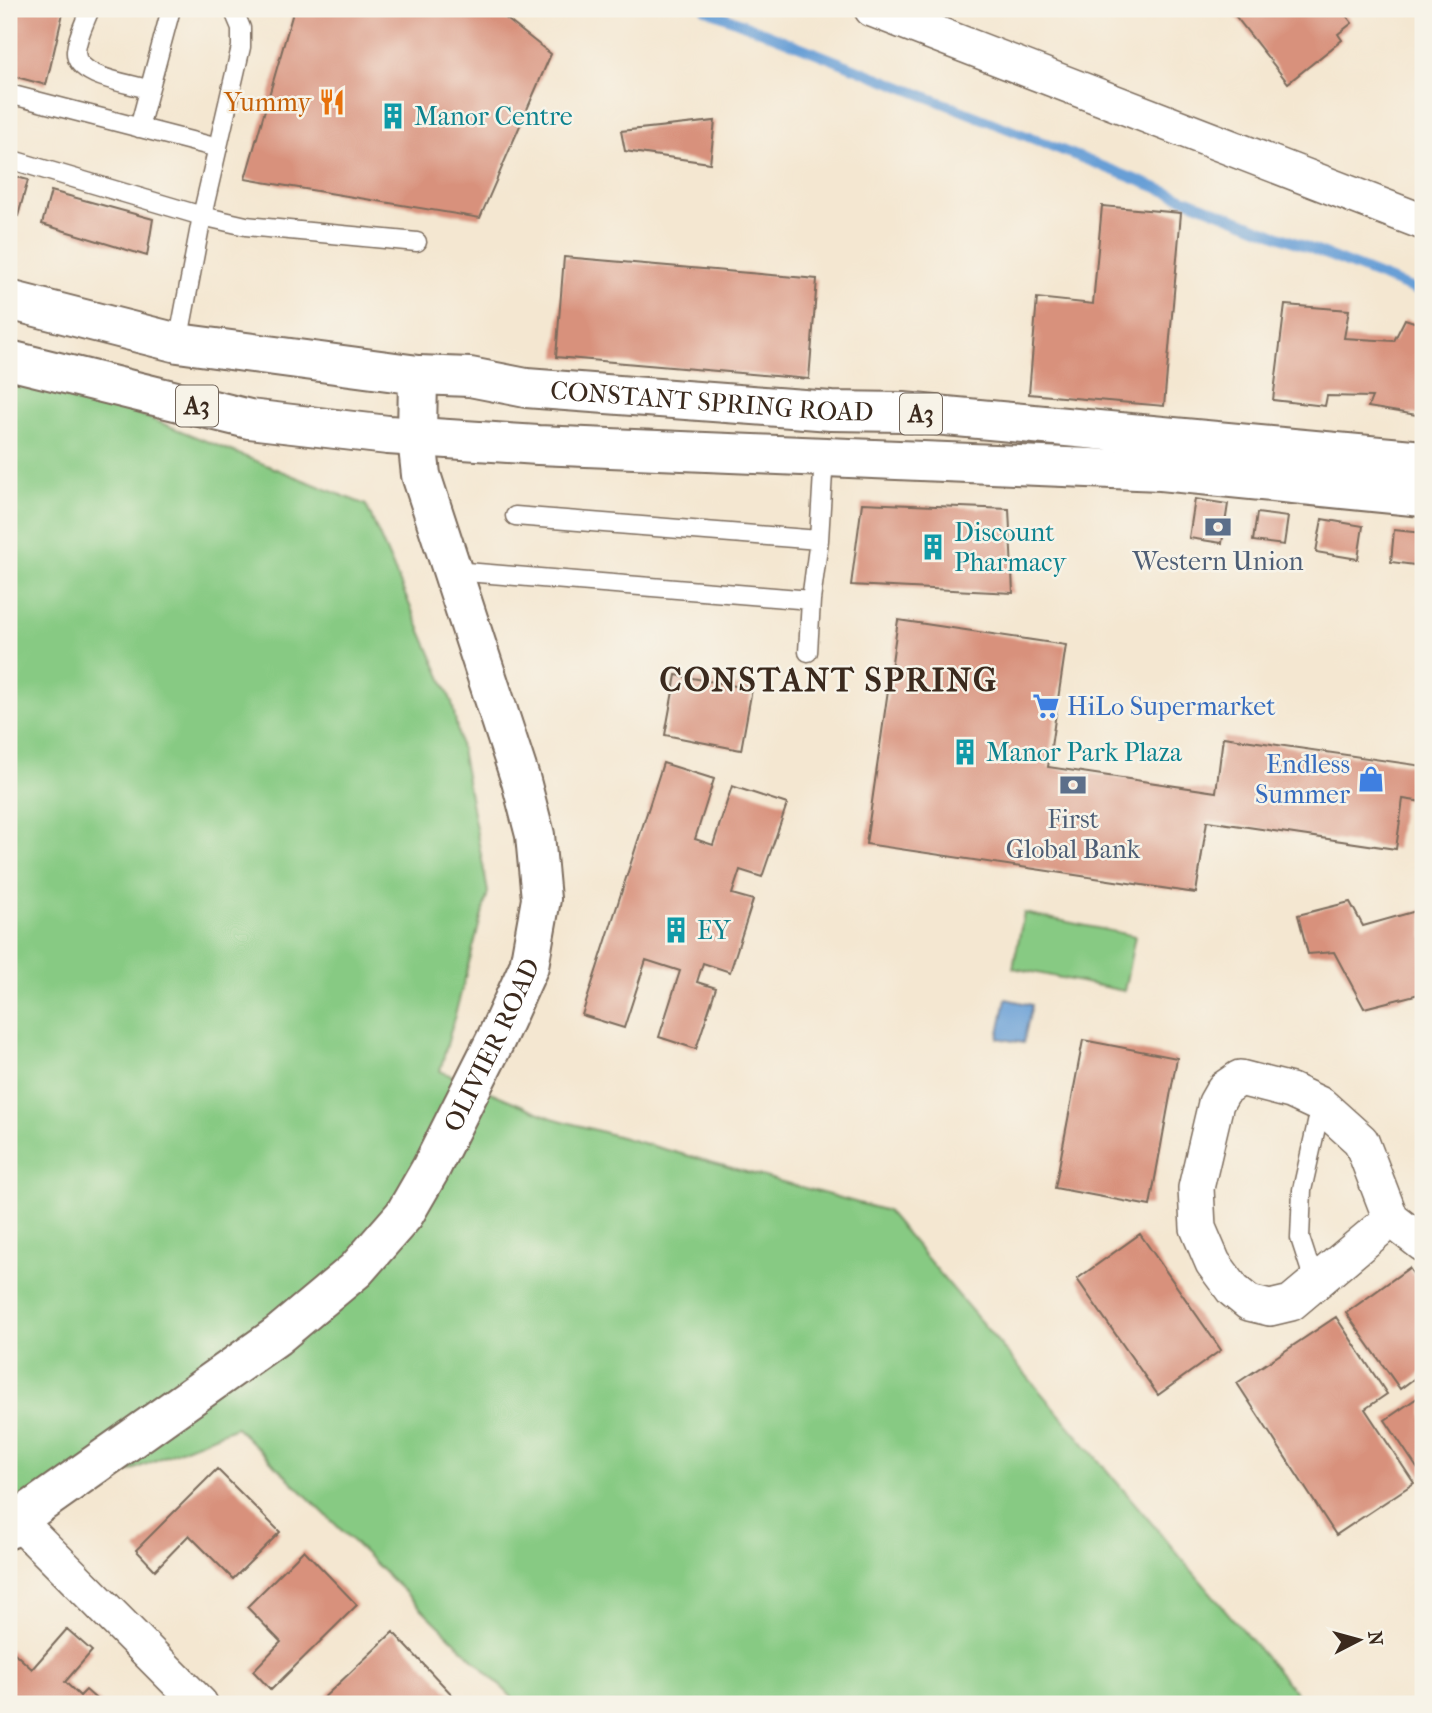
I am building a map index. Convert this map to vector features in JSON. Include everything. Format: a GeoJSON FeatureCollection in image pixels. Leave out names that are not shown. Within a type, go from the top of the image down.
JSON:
{"type":"FeatureCollection","features":[{"type":"Feature","properties":{"kind":"main road","name":"CONSTANT SPRING ROAD"},"geometry":{"type":"LineString","coordinates":[[9,300],[177,342],[418,375],[470,377],[526,388],[831,411],[902,412],[1423,460]]}},
{"type":"Feature","properties":{"kind":"main road","name":"CONSTANT SPRING ROAD"},"geometry":{"type":"LineString","coordinates":[[9,360],[249,419],[417,438],[1161,471],[1423,496]]}},
{"type":"Feature","properties":{"kind":"main road","name":"OLIVIER ROAD"},"geometry":{"type":"LineString","coordinates":[[13,1525],[276,1336],[356,1270],[404,1215],[430,1170],[502,1027],[529,966],[541,899],[535,835],[521,781],[421,475],[417,438],[418,375]]}},
{"type":"Feature","properties":{"kind":"street"},"geometry":{"type":"LineString","coordinates":[[872,9],[1423,222]]}},
{"type":"Feature","properties":{"kind":"street"},"geometry":{"type":"LineString","coordinates":[[1391,1219],[1291,1303],[1270,1308],[1249,1303],[1233,1290],[1213,1263],[1198,1227],[1196,1188],[1216,1103],[1224,1089],[1240,1078],[1291,1091],[1321,1105],[1361,1141],[1391,1219],[1423,1244]]}},
{"type":"Feature","properties":{"kind":"street"},"geometry":{"type":"LineString","coordinates":[[13,1525],[200,1704]]}},
{"type":"Feature","properties":{"kind":"lane"},"geometry":{"type":"LineString","coordinates":[[89,9],[76,52],[79,64],[88,72],[148,89]]}},
{"type":"Feature","properties":{"kind":"lane"},"geometry":{"type":"LineString","coordinates":[[139,128],[172,9]]}},
{"type":"Feature","properties":{"kind":"lane"},"geometry":{"type":"LineString","coordinates":[[177,342],[202,216],[241,47],[241,28],[233,9]]}},
{"type":"Feature","properties":{"kind":"lane"},"geometry":{"type":"LineString","coordinates":[[9,94],[218,148]]}},
{"type":"Feature","properties":{"kind":"lane"},"geometry":{"type":"LineString","coordinates":[[9,159],[202,216],[246,226],[417,242]]}},
{"type":"Feature","properties":{"kind":"lane"},"geometry":{"type":"LineString","coordinates":[[808,652],[824,456]]}},
{"type":"Feature","properties":{"kind":"lane"},"geometry":{"type":"LineString","coordinates":[[515,516],[819,540]]}},
{"type":"Feature","properties":{"kind":"lane"},"geometry":{"type":"LineString","coordinates":[[454,571],[811,600]]}},
{"type":"Feature","properties":{"kind":"lane"},"geometry":{"type":"LineString","coordinates":[[1315,1284],[1300,1238],[1302,1190],[1321,1105]]}},
{"type":"Feature","properties":{"kind":"green space"},"geometry":{"type":"Polygon","coordinates":[[[9,362],[366,505],[452,702],[488,892],[440,1071],[552,1118],[887,1211],[1305,1704],[519,1704],[236,1427],[9,1521],[9,362]]]}},
{"type":"Feature","properties":{"kind":"green space"},"geometry":{"type":"Polygon","coordinates":[[[1024,913],[1135,936],[1124,991],[1013,968],[1024,913]]]}},
{"type":"Feature","properties":{"kind":"water"},"geometry":{"type":"Polygon","coordinates":[[[1006,999],[1032,1005],[1023,1043],[998,1038],[1006,999]]]}},
{"type":"Feature","properties":{"kind":"building"},"geometry":{"type":"Polygon","coordinates":[[[9,9],[64,9],[46,85],[9,75],[9,9]]]}},
{"type":"Feature","properties":{"kind":"building","name":"Manor Centre"},"geometry":{"type":"Polygon","coordinates":[[[294,9],[494,9],[551,54],[480,218],[245,179],[294,9]]]}},
{"type":"Feature","properties":{"kind":"building"},"geometry":{"type":"Polygon","coordinates":[[[1230,9],[1319,9],[1321,12],[1325,9],[1341,9],[1352,23],[1338,34],[1342,40],[1288,83],[1230,9]]]}},
{"type":"Feature","properties":{"kind":"building"},"geometry":{"type":"Polygon","coordinates":[[[715,121],[710,163],[625,151],[621,131],[715,121]]]}},
{"type":"Feature","properties":{"kind":"building"},"geometry":{"type":"Polygon","coordinates":[[[9,175],[28,180],[18,216],[9,213],[9,175]]]}},
{"type":"Feature","properties":{"kind":"building"},"geometry":{"type":"Polygon","coordinates":[[[51,191],[153,219],[147,256],[42,224],[51,191]]]}},
{"type":"Feature","properties":{"kind":"building"},"geometry":{"type":"Polygon","coordinates":[[[1102,206],[1181,213],[1164,406],[1029,394],[1037,298],[1093,304],[1102,206]]]}},
{"type":"Feature","properties":{"kind":"building"},"geometry":{"type":"Polygon","coordinates":[[[564,257],[817,279],[809,379],[556,357],[564,257]]]}},
{"type":"Feature","properties":{"kind":"building"},"geometry":{"type":"Polygon","coordinates":[[[1285,305],[1349,310],[1344,338],[1394,341],[1405,319],[1423,325],[1423,416],[1368,407],[1372,397],[1327,396],[1325,406],[1273,400],[1285,305]]]}},
{"type":"Feature","properties":{"kind":"building"},"geometry":{"type":"Polygon","coordinates":[[[1195,499],[1228,504],[1222,543],[1189,538],[1195,499]]]}},
{"type":"Feature","properties":{"kind":"building","name":"Discount Pharmacy"},"geometry":{"type":"Polygon","coordinates":[[[862,503],[1009,509],[1013,593],[851,585],[862,503]]]}},
{"type":"Feature","properties":{"kind":"building"},"geometry":{"type":"Polygon","coordinates":[[[1257,513],[1288,517],[1284,545],[1253,541],[1257,513]]]}},
{"type":"Feature","properties":{"kind":"building"},"geometry":{"type":"Polygon","coordinates":[[[1322,519],[1363,526],[1358,559],[1316,552],[1322,519]]]}},
{"type":"Feature","properties":{"kind":"building"},"geometry":{"type":"Polygon","coordinates":[[[1394,530],[1423,533],[1423,566],[1391,562],[1394,530]]]}},
{"type":"Feature","properties":{"kind":"building","name":"Manor Park Plaza"},"geometry":{"type":"Polygon","coordinates":[[[898,620],[1066,645],[1048,767],[1216,792],[1223,737],[1423,766],[1423,802],[1403,799],[1396,849],[1207,821],[1196,893],[866,844],[898,620]]]}},
{"type":"Feature","properties":{"kind":"building"},"geometry":{"type":"Polygon","coordinates":[[[676,675],[752,689],[741,750],[665,735],[676,675]]]}},
{"type":"Feature","properties":{"kind":"building","name":"EY"},"geometry":{"type":"Polygon","coordinates":[[[663,763],[714,779],[695,839],[713,845],[732,786],[787,804],[762,877],[740,870],[732,894],[753,900],[730,972],[703,963],[697,982],[716,988],[696,1049],[659,1037],[680,971],[646,960],[624,1028],[582,1015],[663,763]]]}},
{"type":"Feature","properties":{"kind":"building"},"geometry":{"type":"Polygon","coordinates":[[[1350,902],[1363,926],[1423,909],[1423,993],[1364,1008],[1334,952],[1308,954],[1298,915],[1350,902]]]}},
{"type":"Feature","properties":{"kind":"building"},"geometry":{"type":"Polygon","coordinates":[[[1083,1040],[1177,1058],[1150,1206],[1055,1188],[1083,1040]]]}},
{"type":"Feature","properties":{"kind":"building"},"geometry":{"type":"Polygon","coordinates":[[[1140,1234],[1221,1350],[1158,1395],[1077,1279],[1140,1234]]]}},
{"type":"Feature","properties":{"kind":"building"},"geometry":{"type":"Polygon","coordinates":[[[1409,1268],[1423,1288],[1423,1372],[1400,1389],[1346,1313],[1409,1268]]]}},
{"type":"Feature","properties":{"kind":"building"},"geometry":{"type":"Polygon","coordinates":[[[1336,1317],[1387,1394],[1365,1409],[1414,1483],[1336,1535],[1237,1383],[1336,1317]]]}},
{"type":"Feature","properties":{"kind":"building"},"geometry":{"type":"Polygon","coordinates":[[[1423,1394],[1423,1477],[1385,1420],[1423,1394]]]}},
{"type":"Feature","properties":{"kind":"building"},"geometry":{"type":"Polygon","coordinates":[[[217,1469],[280,1532],[233,1579],[189,1535],[155,1570],[136,1550],[217,1469]]]}},
{"type":"Feature","properties":{"kind":"building"},"geometry":{"type":"Polygon","coordinates":[[[304,1550],[357,1605],[271,1690],[253,1671],[281,1642],[247,1607],[304,1550]]]}},
{"type":"Feature","properties":{"kind":"building"},"geometry":{"type":"Polygon","coordinates":[[[67,1629],[92,1651],[65,1682],[80,1696],[86,1690],[102,1704],[9,1704],[10,1649],[32,1669],[67,1629]]]}},
{"type":"Feature","properties":{"kind":"building"},"geometry":{"type":"Polygon","coordinates":[[[393,1632],[458,1701],[455,1704],[317,1704],[393,1632]]]}},
{"type":"Feature","properties":{"kind":"waterway"},"geometry":{"type":"LineString","coordinates":[[705,9],[1423,293]]}},
{"type":"Feature","properties":{"kind":"place","name":"Yummy"},"geometry":{"type":"Point","coordinates":[332,102]}},
{"type":"Feature","properties":{"kind":"place","name":"Manor Centre"},"geometry":{"type":"Point","coordinates":[393,116]}},
{"type":"Feature","properties":{"kind":"place","name":"Western Union"},"geometry":{"type":"Point","coordinates":[1218,527]}},
{"type":"Feature","properties":{"kind":"place","name":"Discount Pharmacy"},"geometry":{"type":"Point","coordinates":[933,547]}},
{"type":"Feature","properties":{"kind":"place","name":"HiLo Supermarket"},"geometry":{"type":"Point","coordinates":[1046,706]}},
{"type":"Feature","properties":{"kind":"place","name":"Manor Park Plaza"},"geometry":{"type":"Point","coordinates":[965,752]}},
{"type":"Feature","properties":{"kind":"place","name":"Endless Summer"},"geometry":{"type":"Point","coordinates":[1371,779]}},
{"type":"Feature","properties":{"kind":"place","name":"First Global Bank"},"geometry":{"type":"Point","coordinates":[1073,785]}},
{"type":"Feature","properties":{"kind":"place","name":"EY"},"geometry":{"type":"Point","coordinates":[676,930]}},
{"type":"Feature","properties":{"kind":"district","name":"CONSTANT SPRING"},"geometry":{"type":"Point","coordinates":[829,679]}}]}
